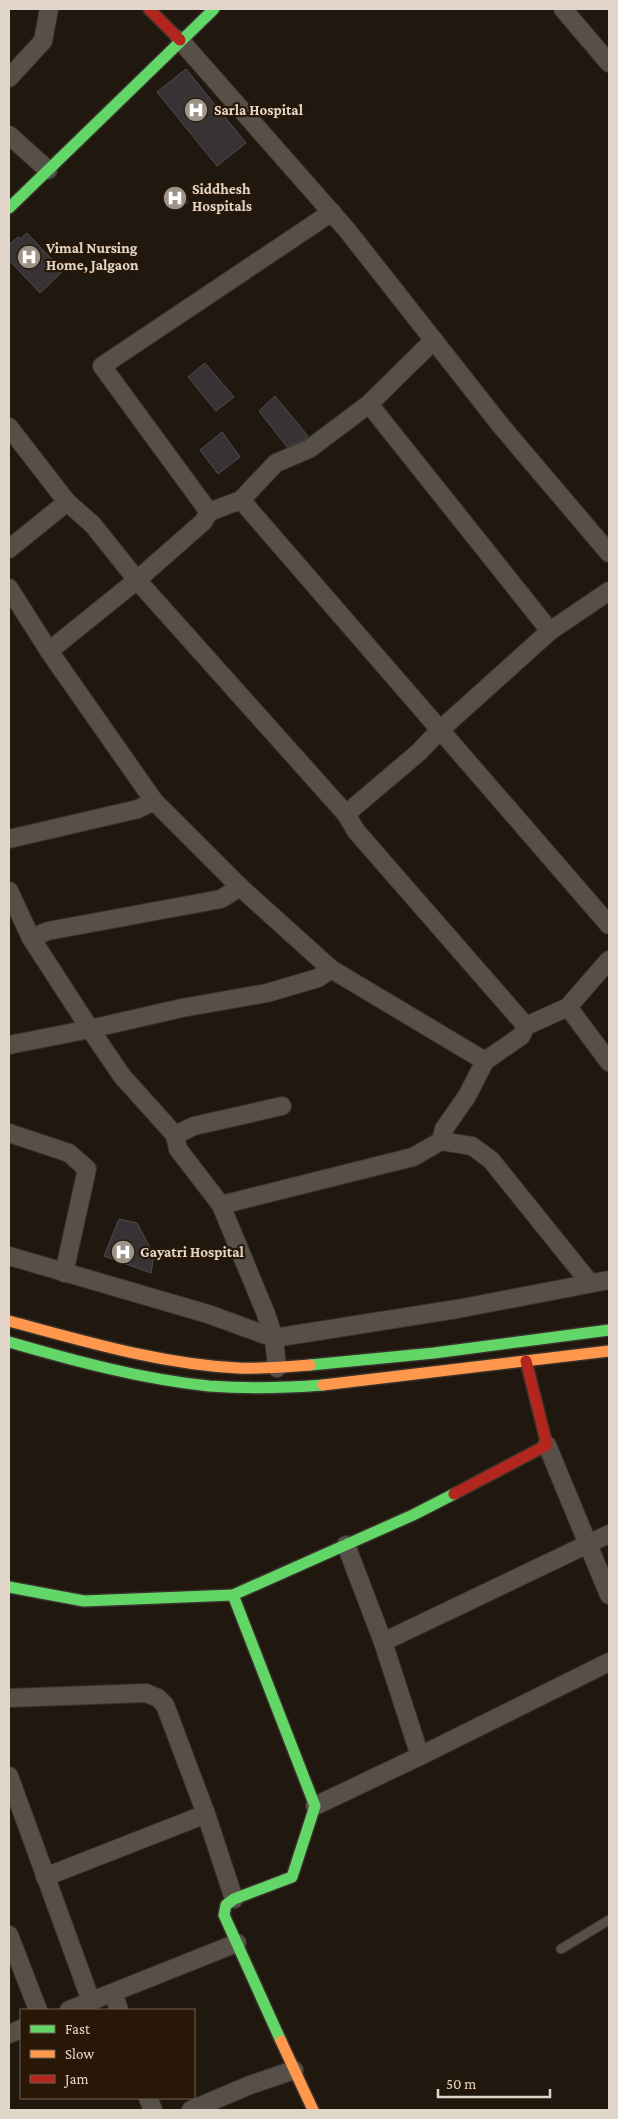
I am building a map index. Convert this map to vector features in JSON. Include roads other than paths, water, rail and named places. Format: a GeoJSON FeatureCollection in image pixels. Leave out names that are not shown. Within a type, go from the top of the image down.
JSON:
{"type":"FeatureCollection","features":[{"type":"Feature","properties":{"kind":"main road"},"geometry":{"type":"LineString","coordinates":[[149,9],[180,40]]}},
{"type":"Feature","properties":{"kind":"main road"},"geometry":{"type":"LineString","coordinates":[[9,208],[214,9]]}},
{"type":"Feature","properties":{"kind":"main road"},"geometry":{"type":"LineString","coordinates":[[9,1321],[91,1343],[227,1368],[277,1368],[362,1361],[475,1349],[609,1330]]}},
{"type":"Feature","properties":{"kind":"main road"},"geometry":{"type":"LineString","coordinates":[[9,1342],[92,1366],[179,1382],[212,1386],[280,1388],[360,1382],[609,1351]]}},
{"type":"Feature","properties":{"kind":"main road"},"geometry":{"type":"LineString","coordinates":[[9,1587],[84,1601],[233,1595],[346,1546],[412,1515],[547,1445],[526,1361]]}},
{"type":"Feature","properties":{"kind":"main road"},"geometry":{"type":"LineString","coordinates":[[233,1595],[314,1806],[292,1877],[234,1899],[226,1905],[224,1915],[313,2110]]}},
{"type":"Feature","properties":{"kind":"street"},"geometry":{"type":"LineString","coordinates":[[9,78],[43,41],[49,9]]}},
{"type":"Feature","properties":{"kind":"street"},"geometry":{"type":"LineString","coordinates":[[564,9],[609,63]]}},
{"type":"Feature","properties":{"kind":"street"},"geometry":{"type":"LineString","coordinates":[[180,40],[332,212],[502,427],[609,553]]}},
{"type":"Feature","properties":{"kind":"street"},"geometry":{"type":"LineString","coordinates":[[9,136],[48,170]]}},
{"type":"Feature","properties":{"kind":"street"},"geometry":{"type":"LineString","coordinates":[[209,512],[102,366],[332,212]]}},
{"type":"Feature","properties":{"kind":"street"},"geometry":{"type":"LineString","coordinates":[[49,651],[138,580],[204,522],[209,512],[241,500],[276,463],[309,449],[370,404],[434,340]]}},
{"type":"Feature","properties":{"kind":"street"},"geometry":{"type":"LineString","coordinates":[[370,404],[550,631]]}},
{"type":"Feature","properties":{"kind":"street"},"geometry":{"type":"LineString","coordinates":[[9,427],[67,502],[93,525],[138,580],[346,814],[356,831],[526,1026]]}},
{"type":"Feature","properties":{"kind":"street"},"geometry":{"type":"LineString","coordinates":[[241,500],[609,925]]}},
{"type":"Feature","properties":{"kind":"street"},"geometry":{"type":"LineString","coordinates":[[9,548],[67,502]]}},
{"type":"Feature","properties":{"kind":"street"},"geometry":{"type":"LineString","coordinates":[[9,588],[49,651],[154,801],[240,886],[331,969],[485,1061]]}},
{"type":"Feature","properties":{"kind":"street"},"geometry":{"type":"LineString","coordinates":[[346,814],[419,752],[440,730],[550,631],[609,591]]}},
{"type":"Feature","properties":{"kind":"street"},"geometry":{"type":"LineString","coordinates":[[9,839],[138,809],[154,801]]}},
{"type":"Feature","properties":{"kind":"street"},"geometry":{"type":"LineString","coordinates":[[31,938],[48,931],[221,898],[240,886]]}},
{"type":"Feature","properties":{"kind":"street"},"geometry":{"type":"LineString","coordinates":[[9,891],[31,938],[90,1029],[122,1076],[175,1135],[178,1149],[221,1205],[274,1338],[277,1368]]}},
{"type":"Feature","properties":{"kind":"street"},"geometry":{"type":"LineString","coordinates":[[441,1141],[444,1130],[467,1096],[485,1061],[521,1036],[526,1026],[568,1007],[609,960]]}},
{"type":"Feature","properties":{"kind":"street"},"geometry":{"type":"LineString","coordinates":[[9,1045],[182,1008],[267,993],[318,978],[331,969]]}},
{"type":"Feature","properties":{"kind":"street"},"geometry":{"type":"LineString","coordinates":[[568,1007],[609,1062]]}},
{"type":"Feature","properties":{"kind":"street"},"geometry":{"type":"LineString","coordinates":[[175,1135],[194,1126],[282,1106]]}},
{"type":"Feature","properties":{"kind":"street"},"geometry":{"type":"LineString","coordinates":[[9,1133],[69,1152],[87,1169],[64,1273]]}},
{"type":"Feature","properties":{"kind":"street"},"geometry":{"type":"LineString","coordinates":[[221,1205],[413,1157],[441,1141],[472,1146],[492,1160],[590,1283]]}},
{"type":"Feature","properties":{"kind":"street"},"geometry":{"type":"LineString","coordinates":[[9,1256],[208,1314],[274,1338],[457,1309],[609,1280]]}},
{"type":"Feature","properties":{"kind":"street"},"geometry":{"type":"LineString","coordinates":[[547,1445],[609,1595]]}},
{"type":"Feature","properties":{"kind":"street"},"geometry":{"type":"LineString","coordinates":[[383,1642],[609,1534]]}},
{"type":"Feature","properties":{"kind":"street"},"geometry":{"type":"LineString","coordinates":[[346,1546],[383,1642],[420,1756]]}},
{"type":"Feature","properties":{"kind":"street"},"geometry":{"type":"LineString","coordinates":[[314,1806],[420,1756],[609,1662]]}},
{"type":"Feature","properties":{"kind":"street"},"geometry":{"type":"LineString","coordinates":[[9,1698],[146,1693],[158,1698],[165,1705],[206,1814],[234,1899]]}},
{"type":"Feature","properties":{"kind":"street"},"geometry":{"type":"LineString","coordinates":[[9,1776],[91,2002]]}},
{"type":"Feature","properties":{"kind":"street"},"geometry":{"type":"LineString","coordinates":[[46,1877],[206,1814]]}},
{"type":"Feature","properties":{"kind":"street"},"geometry":{"type":"LineString","coordinates":[[9,1935],[38,2009]]}},
{"type":"Feature","properties":{"kind":"street"},"geometry":{"type":"LineString","coordinates":[[72,2009],[237,1943]]}},
{"type":"Feature","properties":{"kind":"street"},"geometry":{"type":"LineString","coordinates":[[113,1993],[119,2009]]}},
{"type":"Feature","properties":{"kind":"street"},"geometry":{"type":"LineString","coordinates":[[191,2110],[250,2085],[294,2070]]}},
{"type":"Feature","properties":{"kind":"lane"},"geometry":{"type":"LineString","coordinates":[[561,1949],[609,1920]]}},
{"type":"Feature","properties":{"kind":"place","name":"Sarla Hospital"},"geometry":{"type":"Point","coordinates":[196,110]}},
{"type":"Feature","properties":{"kind":"place","name":"Siddhesh Hospitals"},"geometry":{"type":"Point","coordinates":[175,198]}},
{"type":"Feature","properties":{"kind":"place","name":"Vimal Nursing Home, Jalgaon"},"geometry":{"type":"Point","coordinates":[29,257]}},
{"type":"Feature","properties":{"kind":"place","name":"Gayatri Hospital"},"geometry":{"type":"Point","coordinates":[123,1252]}}]}
